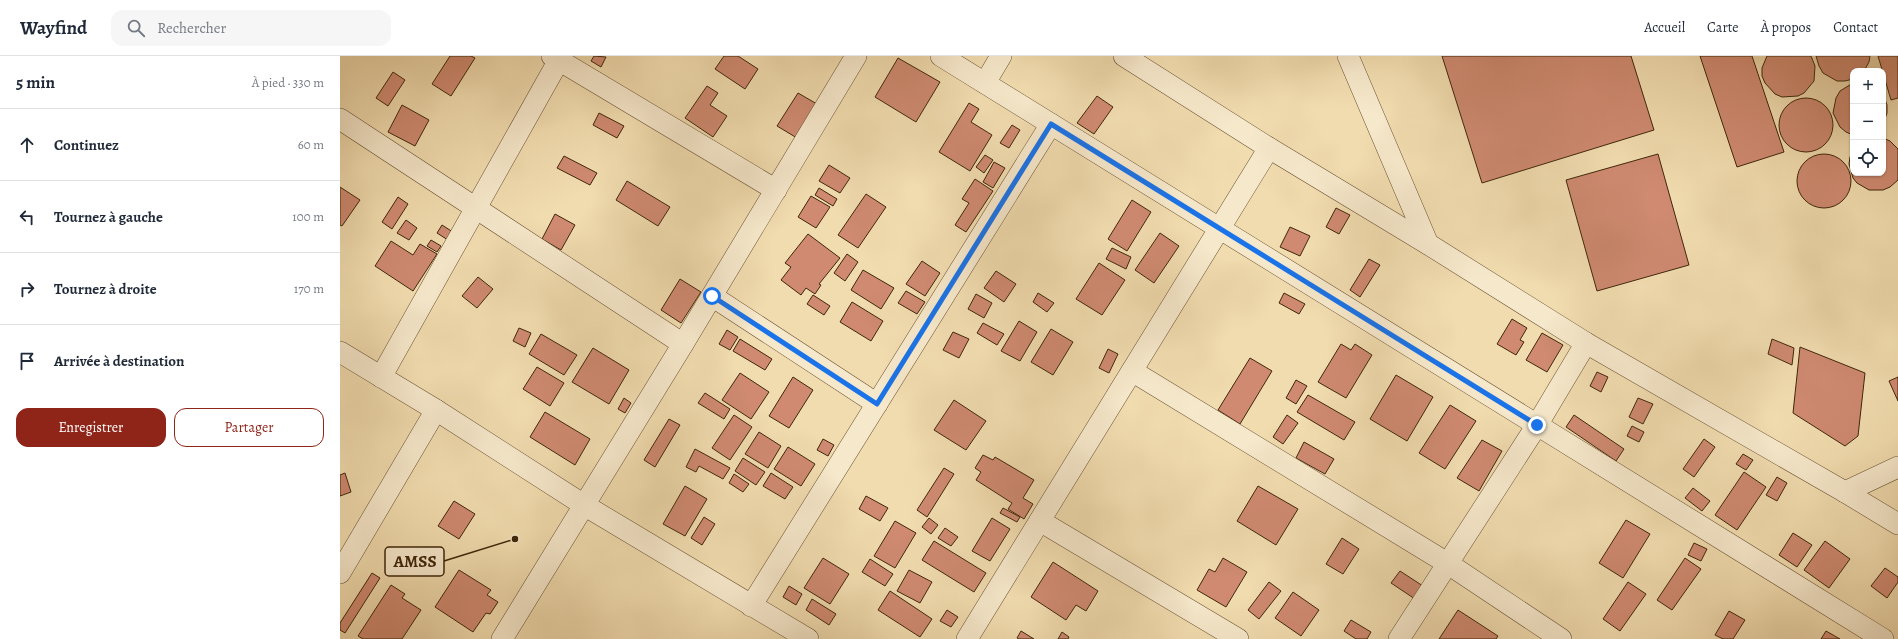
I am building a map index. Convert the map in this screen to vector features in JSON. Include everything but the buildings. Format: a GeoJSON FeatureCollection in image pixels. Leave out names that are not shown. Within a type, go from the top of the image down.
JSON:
{"type":"FeatureCollection","features":[{"type":"Feature","properties":{"kind":"street"},"geometry":{"type":"LineString","coordinates":[[502,639],[683,344],[856,56]]}},
{"type":"Feature","properties":{"kind":"street"},"geometry":{"type":"LineString","coordinates":[[941,56],[1883,639]]}},
{"type":"Feature","properties":{"kind":"street"},"geometry":{"type":"LineString","coordinates":[[985,83],[1001,56]]}},
{"type":"Feature","properties":{"kind":"street"},"geometry":{"type":"LineString","coordinates":[[1124,56],[1269,148],[1428,244],[1586,343],[1898,524]]}},
{"type":"Feature","properties":{"kind":"street"},"geometry":{"type":"LineString","coordinates":[[1348,56],[1428,244]]}},
{"type":"Feature","properties":{"kind":"street"},"geometry":{"type":"LineString","coordinates":[[382,377],[556,58],[776,190]]}},
{"type":"Feature","properties":{"kind":"street"},"geometry":{"type":"LineString","coordinates":[[340,119],[683,344]]}},
{"type":"Feature","properties":{"kind":"street"},"geometry":{"type":"LineString","coordinates":[[751,606],[1051,124]]}},
{"type":"Feature","properties":{"kind":"street"},"geometry":{"type":"LineString","coordinates":[[967,639],[1269,148]]}},
{"type":"Feature","properties":{"kind":"street"},"geometry":{"type":"LineString","coordinates":[[712,296],[877,404]]}},
{"type":"Feature","properties":{"kind":"street"},"geometry":{"type":"LineString","coordinates":[[1399,639],[1537,425],[1586,343]]}},
{"type":"Feature","properties":{"kind":"street"},"geometry":{"type":"LineString","coordinates":[[340,352],[436,410],[584,505],[808,639]]}},
{"type":"Feature","properties":{"kind":"street"},"geometry":{"type":"LineString","coordinates":[[1132,371],[1447,563],[1561,639]]}},
{"type":"Feature","properties":{"kind":"street"},"geometry":{"type":"LineString","coordinates":[[340,573],[436,410]]}},
{"type":"Feature","properties":{"kind":"street"},"geometry":{"type":"LineString","coordinates":[[1845,492],[1898,467]]}},
{"type":"Feature","properties":{"kind":"street"},"geometry":{"type":"LineString","coordinates":[[1040,520],[1238,639]]}},
{"type":"Feature","properties":{"kind":"place","name":"AMSS"},"geometry":{"type":"Point","coordinates":[515,539]}},
{"type":"Feature","properties":{"kind":"route"},"geometry":{"type":"LineString","coordinates":[[712,296],[877,404],[1051,124],[1537,425]]}}]}
